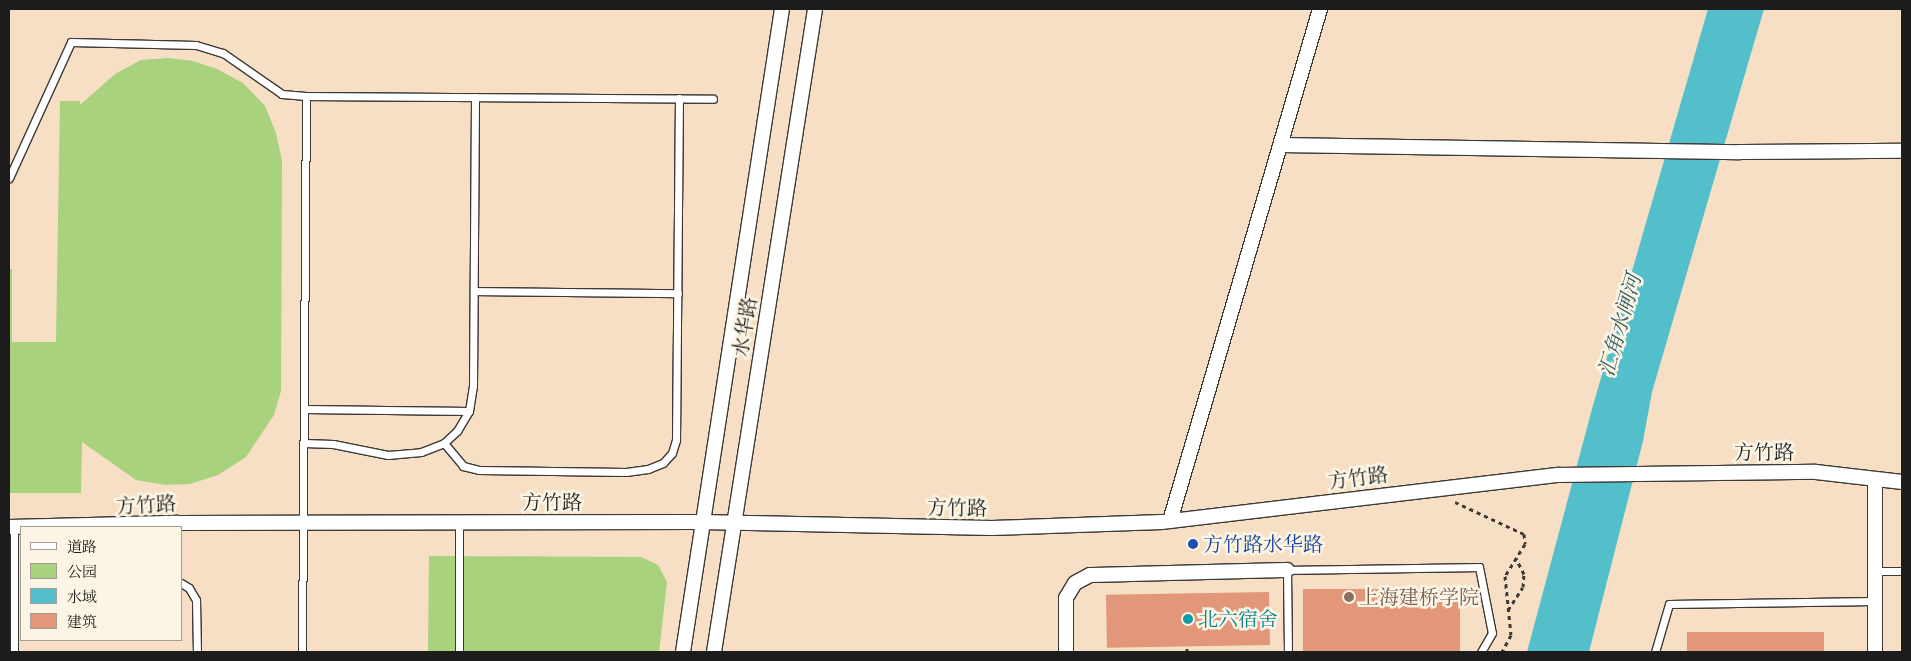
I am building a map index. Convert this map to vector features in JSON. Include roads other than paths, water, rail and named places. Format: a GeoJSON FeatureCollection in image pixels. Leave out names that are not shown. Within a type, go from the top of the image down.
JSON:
{"type":"FeatureCollection","features":[{"type":"Feature","properties":{"kind":"street","name":"水华路"},"geometry":{"type":"LineString","coordinates":[[682,652],[782,9]]}},
{"type":"Feature","properties":{"kind":"street","name":"水华路"},"geometry":{"type":"LineString","coordinates":[[714,652],[816,9]]}},
{"type":"Feature","properties":{"kind":"street"},"geometry":{"type":"LineString","coordinates":[[1170,521],[1320,9]]}},
{"type":"Feature","properties":{"kind":"street"},"geometry":{"type":"LineString","coordinates":[[1281,145],[1740,152],[1902,151]]}},
{"type":"Feature","properties":{"kind":"street","name":"方竹路"},"geometry":{"type":"LineString","coordinates":[[84,526],[303,523],[701,522],[992,528],[1170,521],[1558,475],[1645,472],[1816,472],[1902,482]]}},
{"type":"Feature","properties":{"kind":"street"},"geometry":{"type":"LineString","coordinates":[[1874,479],[1875,652]]}},
{"type":"Feature","properties":{"kind":"street"},"geometry":{"type":"LineString","coordinates":[[1066,652],[1066,598],[1075,583],[1090,575],[1287,570]]}},
{"type":"Feature","properties":{"kind":"lane"},"geometry":{"type":"LineString","coordinates":[[9,178],[71,42],[196,45],[223,53],[282,94],[306,96],[713,99]]}},
{"type":"Feature","properties":{"kind":"lane"},"geometry":{"type":"LineString","coordinates":[[302,652],[306,96]]}},
{"type":"Feature","properties":{"kind":"lane"},"geometry":{"type":"LineString","coordinates":[[304,443],[333,444],[388,455],[421,452],[444,443],[457,431],[469,411],[473,386],[475,97]]}},
{"type":"Feature","properties":{"kind":"lane"},"geometry":{"type":"LineString","coordinates":[[444,443],[462,466],[479,470],[626,472],[663,462],[672,454],[676,440],[679,98]]}},
{"type":"Feature","properties":{"kind":"lane"},"geometry":{"type":"LineString","coordinates":[[474,291],[678,293]]}},
{"type":"Feature","properties":{"kind":"lane"},"geometry":{"type":"LineString","coordinates":[[304,409],[469,411]]}},
{"type":"Feature","properties":{"kind":"lane"},"geometry":{"type":"LineString","coordinates":[[459,522],[459,652]]}},
{"type":"Feature","properties":{"kind":"lane"},"geometry":{"type":"LineString","coordinates":[[11,527],[18,582],[14,652]]}},
{"type":"Feature","properties":{"kind":"lane"},"geometry":{"type":"LineString","coordinates":[[1288,652],[1287,570],[1479,567],[1492,634],[1481,652]]}},
{"type":"Feature","properties":{"kind":"lane"},"geometry":{"type":"LineString","coordinates":[[1874,571],[1902,571]]}},
{"type":"Feature","properties":{"kind":"lane"},"geometry":{"type":"LineString","coordinates":[[182,584],[190,588],[196,600],[196,652]]}},
{"type":"Feature","properties":{"kind":"lane"},"geometry":{"type":"LineString","coordinates":[[1655,652],[1669,604],[1874,601]]}},
{"type":"Feature","properties":{"kind":"water","name":"汇角水闸河"},"geometry":{"type":"Polygon","coordinates":[[[1708,9],[1764,9],[1652,392],[1643,441],[1589,652],[1527,652],[1592,409],[1708,9]]]}},
{"type":"Feature","properties":{"kind":"place","name":"方竹路水华路"},"geometry":{"type":"Point","coordinates":[1193,544]}},
{"type":"Feature","properties":{"kind":"place","name":"上海建桥学院"},"geometry":{"type":"Point","coordinates":[1349,597]}},
{"type":"Feature","properties":{"kind":"place","name":"北六宿舍"},"geometry":{"type":"Point","coordinates":[1188,619]}}]}
